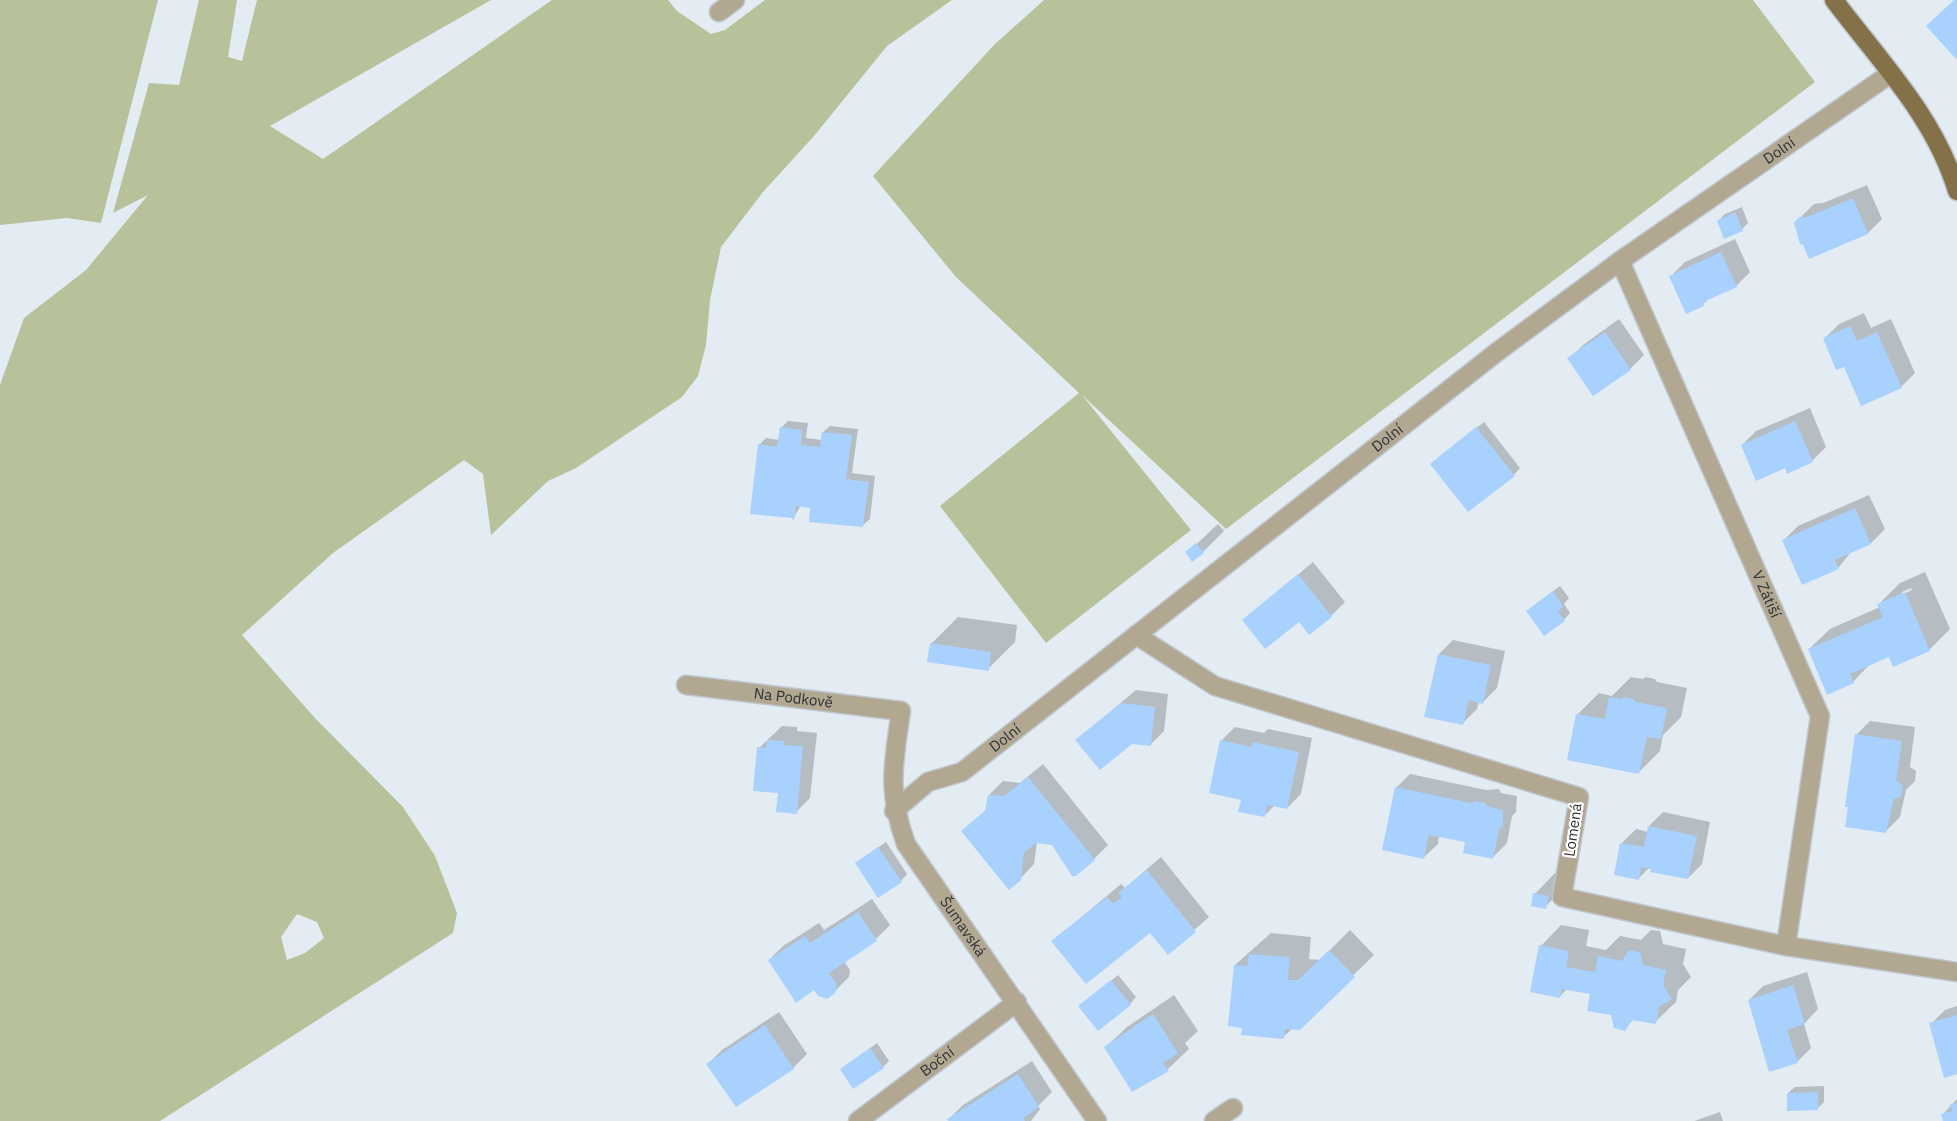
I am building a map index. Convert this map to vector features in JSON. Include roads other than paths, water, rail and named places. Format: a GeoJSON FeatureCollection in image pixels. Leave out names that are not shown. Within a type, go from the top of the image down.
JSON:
{"type":"FeatureCollection","features":[{"type":"Feature","properties":{"kind":"main road"},"geometry":{"type":"LineString","coordinates":[[1834,0],[1925,120],[1940,146],[1957,191]]}},
{"type":"Feature","properties":{"kind":"street"},"geometry":{"type":"LineString","coordinates":[[719,12],[735,0]]}},
{"type":"Feature","properties":{"kind":"street","name":"Dolní"},"geometry":{"type":"LineString","coordinates":[[894,811],[928,782],[962,772],[1497,352],[1620,261],[1858,93],[1890,74]]}},
{"type":"Feature","properties":{"kind":"street","name":"V Zátiší"},"geometry":{"type":"LineString","coordinates":[[1620,261],[1820,716],[1786,945]]}},
{"type":"Feature","properties":{"kind":"street","name":"Lomená"},"geometry":{"type":"LineString","coordinates":[[1136,635],[1215,686],[1579,797],[1562,897],[1786,945],[1957,972]]}},
{"type":"Feature","properties":{"kind":"street","name":"Na Podkově"},"geometry":{"type":"LineString","coordinates":[[686,685],[901,711]]}},
{"type":"Feature","properties":{"kind":"street","name":"Šumavská"},"geometry":{"type":"LineString","coordinates":[[901,711],[892,770],[894,811],[906,844],[1098,1121]]}},
{"type":"Feature","properties":{"kind":"street","name":"Boční"},"geometry":{"type":"LineString","coordinates":[[858,1121],[1017,1002]]}},
{"type":"Feature","properties":{"kind":"street"},"geometry":{"type":"LineString","coordinates":[[1214,1121],[1233,1108]]}}]}
